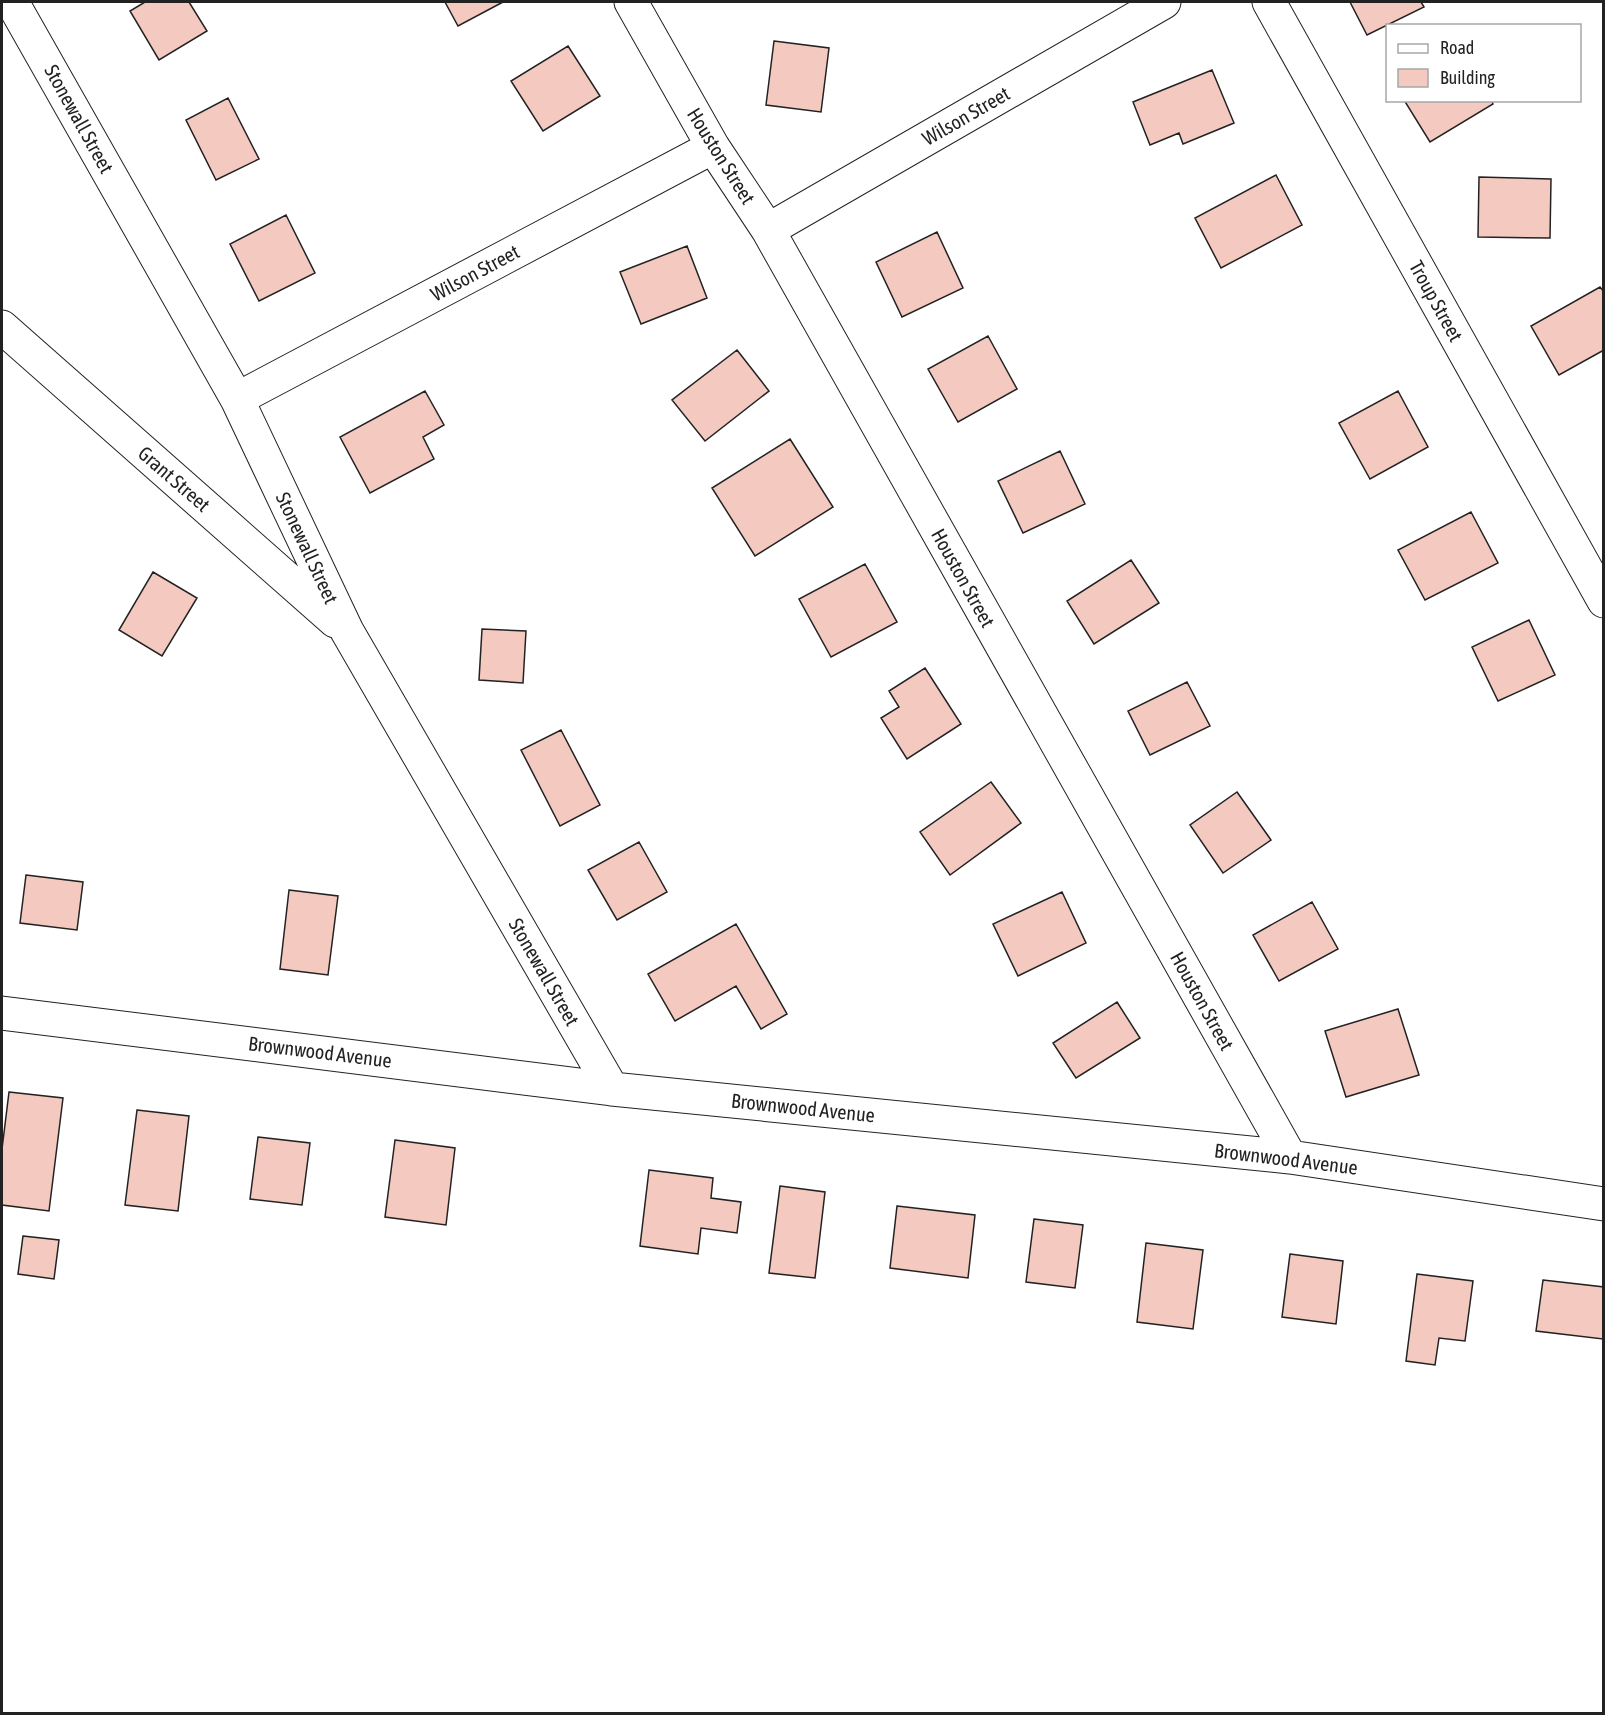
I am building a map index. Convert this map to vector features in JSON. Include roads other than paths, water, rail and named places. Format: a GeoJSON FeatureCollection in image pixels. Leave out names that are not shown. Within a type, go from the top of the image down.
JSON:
{"type":"FeatureCollection","features":[{"type":"Feature","properties":{"kind":"street","name":"Stonewall Street"},"geometry":{"type":"LineString","coordinates":[[12,2],[237,399],[347,631],[612,1089]]}},
{"type":"Feature","properties":{"kind":"street","name":"Houston Street"},"geometry":{"type":"LineString","coordinates":[[630,2],[713,147],[768,231],[1290,1157]]}},
{"type":"Feature","properties":{"kind":"street","name":"Wilson Street"},"geometry":{"type":"LineString","coordinates":[[768,231],[1164,2]]}},
{"type":"Feature","properties":{"kind":"street","name":"Troup Street"},"geometry":{"type":"LineString","coordinates":[[1269,2],[1604,601]]}},
{"type":"Feature","properties":{"kind":"street","name":"Wilson Street"},"geometry":{"type":"LineString","coordinates":[[237,399],[713,147]]}},
{"type":"Feature","properties":{"kind":"street","name":"Grant Street"},"geometry":{"type":"LineString","coordinates":[[2,327],[347,631]]}},
{"type":"Feature","properties":{"kind":"street","name":"Brownwood Avenue"},"geometry":{"type":"LineString","coordinates":[[2,1013],[612,1089],[1290,1157],[1604,1204]]}}]}
